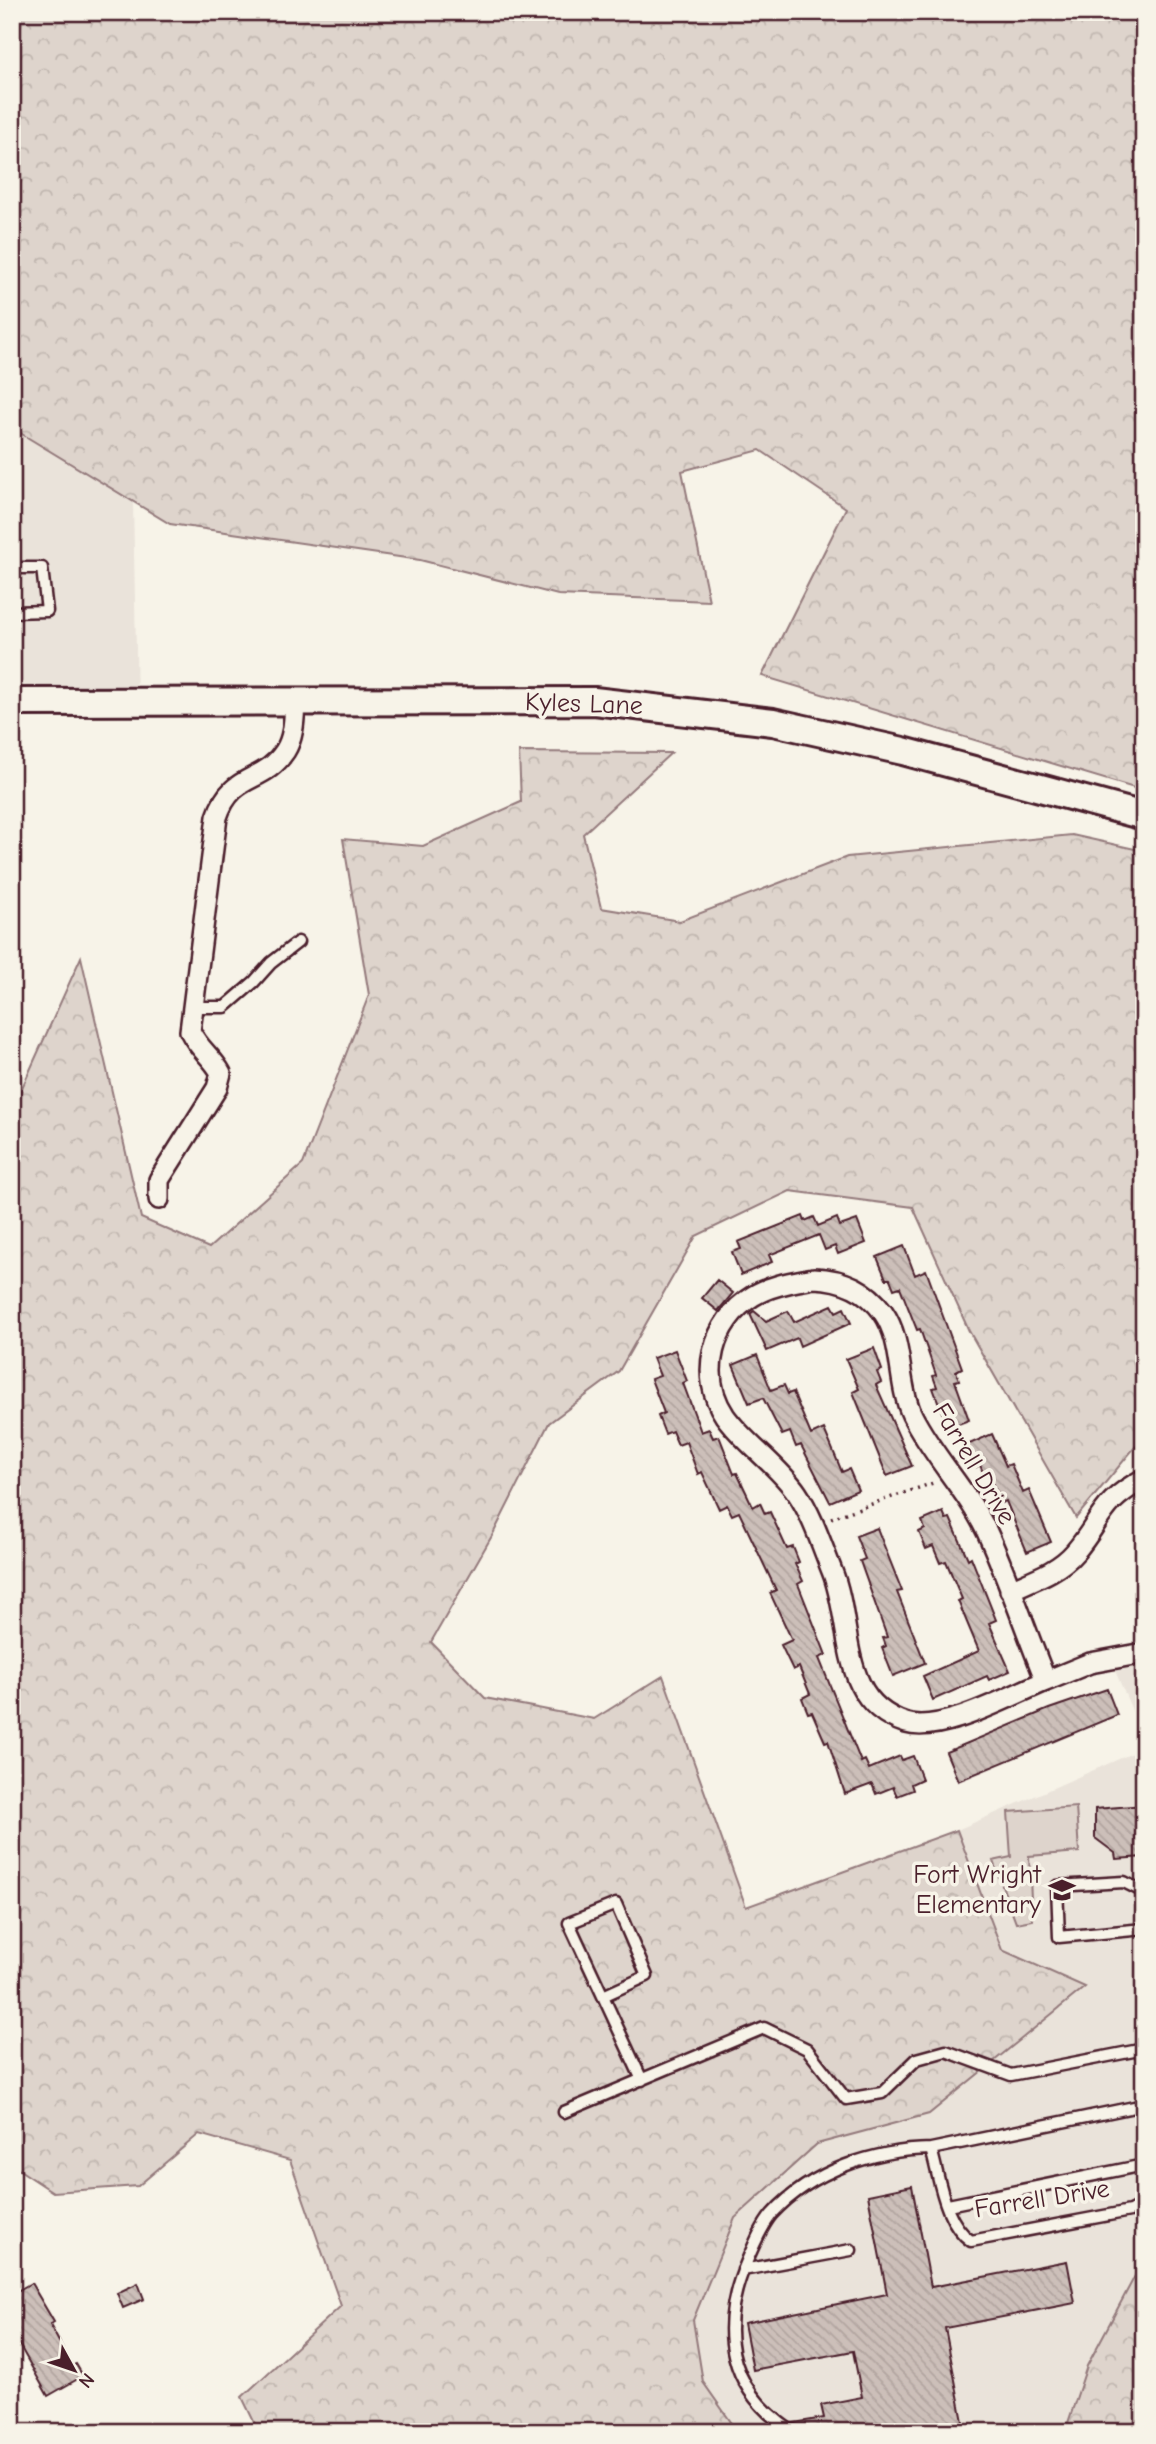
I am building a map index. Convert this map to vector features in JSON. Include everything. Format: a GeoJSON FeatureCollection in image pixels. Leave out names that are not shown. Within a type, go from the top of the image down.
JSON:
{"type":"FeatureCollection","features":[{"type":"Feature","properties":{"kind":"main road","name":"Kyles Lane"},"geometry":{"type":"LineString","coordinates":[[12,702],[594,701],[706,712],[773,722],[903,751],[1144,816]]}},
{"type":"Feature","properties":{"kind":"street"},"geometry":{"type":"LineString","coordinates":[[159,1199],[159,1180],[217,1088],[221,1073],[215,1061],[199,1050],[190,1031],[220,808],[224,798],[238,783],[257,776],[286,750],[293,729],[295,703]]}},
{"type":"Feature","properties":{"kind":"street","name":"Farrell Drive"},"geometry":{"type":"LineString","coordinates":[[1046,1681],[986,1532],[933,1452],[911,1413],[894,1338],[887,1319],[875,1303],[854,1287],[827,1279],[784,1284],[767,1289],[744,1302],[724,1325],[712,1356],[712,1390],[717,1403],[735,1429],[799,1495],[841,1596],[857,1682],[873,1705],[883,1713],[907,1723],[923,1726],[943,1723],[1046,1681],[1090,1663],[1144,1653]]}},
{"type":"Feature","properties":{"kind":"street"},"geometry":{"type":"LineString","coordinates":[[1010,1590],[1062,1564],[1075,1552],[1111,1500],[1144,1479]]}},
{"type":"Feature","properties":{"kind":"lane"},"geometry":{"type":"LineString","coordinates":[[12,568],[43,568],[47,611],[12,612]]}},
{"type":"Feature","properties":{"kind":"lane"},"geometry":{"type":"LineString","coordinates":[[193,1007],[225,1007],[271,963],[298,942]]}},
{"type":"Feature","properties":{"kind":"lane"},"geometry":{"type":"LineString","coordinates":[[1144,1892],[1124,1882],[1057,1886],[1059,1937],[1144,1929]]}},
{"type":"Feature","properties":{"kind":"lane"},"geometry":{"type":"LineString","coordinates":[[603,1996],[647,1976],[616,1904],[569,1923],[642,2080]]}},
{"type":"Feature","properties":{"kind":"lane"},"geometry":{"type":"LineString","coordinates":[[564,2112],[764,2028],[807,2049],[846,2099],[883,2093],[917,2059],[946,2051],[1011,2075],[1144,2049]]}},
{"type":"Feature","properties":{"kind":"lane"},"geometry":{"type":"LineString","coordinates":[[793,2432],[762,2409],[745,2387],[736,2363],[731,2319],[743,2270],[772,2214],[798,2193],[853,2161],[896,2150],[931,2149],[1144,2105]]}},
{"type":"Feature","properties":{"kind":"lane","name":"Farrell Drive"},"geometry":{"type":"LineString","coordinates":[[931,2149],[952,2219],[962,2234],[971,2241],[1117,2214],[1144,2204]]}},
{"type":"Feature","properties":{"kind":"lane"},"geometry":{"type":"LineString","coordinates":[[948,2205],[1144,2165]]}},
{"type":"Feature","properties":{"kind":"lane"},"geometry":{"type":"LineString","coordinates":[[743,2270],[851,2250]]}},
{"type":"Feature","properties":{"kind":"path"},"geometry":{"type":"LineString","coordinates":[[812,1525],[951,1477]]}},
{"type":"Feature","properties":{"kind":"shaded area"},"geometry":{"type":"Polygon","coordinates":[[[12,428],[133,502],[137,701],[12,702],[12,428]]]}},
{"type":"Feature","properties":{"kind":"shaded area"},"geometry":{"type":"Polygon","coordinates":[[[1144,1653],[1144,1738],[1110,1659],[1144,1653]]]}},
{"type":"Feature","properties":{"kind":"shaded area"},"geometry":{"type":"Polygon","coordinates":[[[1144,1748],[1144,2259],[1087,2366],[1065,2432],[738,2432],[703,2382],[693,2320],[735,2218],[817,2144],[929,2114],[1084,1987],[1002,1950],[957,1830],[1144,1748]]]}},
{"type":"Feature","properties":{"kind":"green space"},"geometry":{"type":"Polygon","coordinates":[[[12,12],[1141,12],[1144,16],[1144,791],[762,676],[846,508],[760,450],[682,471],[709,601],[558,595],[420,560],[170,524],[12,428],[12,12]]]}},
{"type":"Feature","properties":{"kind":"green space"},"geometry":{"type":"Polygon","coordinates":[[[519,752],[671,753],[583,834],[601,908],[680,921],[847,857],[1072,835],[1144,851],[1144,1442],[1135,1447],[1076,1518],[969,1331],[913,1207],[790,1191],[696,1236],[619,1371],[549,1423],[493,1534],[431,1642],[485,1698],[594,1719],[663,1676],[746,1907],[957,1830],[1002,1950],[1085,1987],[929,2114],[817,2144],[735,2218],[693,2320],[703,2382],[738,2432],[259,2432],[242,2397],[341,2306],[290,2160],[199,2134],[138,2186],[53,2192],[12,2165],[12,1110],[81,957],[141,1218],[209,1248],[303,1164],[369,995],[343,839],[423,846],[521,802],[519,752]]]}},
{"type":"Feature","properties":{"kind":"green space"},"geometry":{"type":"Polygon","coordinates":[[[1076,1807],[1079,1852],[1029,1856],[1032,1920],[1016,1923],[993,1861],[1011,1857],[1008,1812],[1076,1807]]]}},
{"type":"Feature","properties":{"kind":"green space"},"geometry":{"type":"Polygon","coordinates":[[[1144,2259],[1144,2432],[1065,2432],[1087,2366],[1144,2259]]]}},
{"type":"Feature","properties":{"kind":"building"},"geometry":{"type":"Polygon","coordinates":[[[803,1216],[805,1221],[814,1217],[818,1226],[837,1218],[840,1226],[857,1220],[866,1243],[838,1254],[835,1246],[825,1250],[819,1235],[769,1255],[772,1262],[741,1275],[732,1252],[741,1249],[738,1242],[803,1216]]]}},
{"type":"Feature","properties":{"kind":"building"},"geometry":{"type":"Polygon","coordinates":[[[904,1246],[915,1275],[926,1270],[962,1368],[956,1371],[959,1380],[955,1381],[969,1420],[948,1428],[933,1388],[937,1387],[933,1376],[936,1375],[920,1329],[917,1330],[900,1287],[894,1289],[890,1279],[886,1279],[877,1257],[904,1246]]]}},
{"type":"Feature","properties":{"kind":"building"},"geometry":{"type":"Polygon","coordinates":[[[717,1280],[733,1293],[718,1311],[702,1298],[717,1280]]]}},
{"type":"Feature","properties":{"kind":"building"},"geometry":{"type":"Polygon","coordinates":[[[832,1305],[836,1312],[844,1308],[851,1323],[800,1346],[797,1338],[767,1351],[750,1314],[754,1311],[766,1321],[788,1311],[794,1322],[832,1305]]]}},
{"type":"Feature","properties":{"kind":"building"},"geometry":{"type":"Polygon","coordinates":[[[874,1348],[882,1370],[877,1372],[881,1382],[876,1385],[912,1466],[887,1476],[853,1392],[859,1389],[846,1359],[874,1348]]]}},
{"type":"Feature","properties":{"kind":"building"},"geometry":{"type":"Polygon","coordinates":[[[675,1350],[687,1381],[683,1383],[701,1432],[709,1429],[713,1438],[719,1436],[734,1474],[737,1473],[753,1507],[760,1503],[765,1514],[770,1512],[787,1549],[793,1547],[799,1562],[795,1564],[803,1581],[798,1584],[826,1655],[819,1658],[861,1762],[865,1760],[869,1769],[900,1756],[902,1760],[913,1756],[922,1779],[911,1784],[913,1790],[897,1796],[893,1787],[876,1794],[872,1784],[845,1794],[828,1741],[825,1742],[812,1712],[808,1713],[802,1698],[810,1694],[799,1667],[793,1670],[781,1645],[792,1640],[770,1593],[776,1590],[739,1512],[732,1515],[727,1505],[719,1509],[702,1472],[698,1474],[686,1442],[678,1445],[672,1431],[665,1434],[658,1416],[664,1413],[651,1379],[660,1376],[653,1358],[675,1350]]]}},
{"type":"Feature","properties":{"kind":"building"},"geometry":{"type":"Polygon","coordinates":[[[757,1355],[771,1390],[784,1385],[788,1394],[793,1392],[811,1435],[824,1429],[842,1472],[849,1469],[858,1490],[830,1502],[801,1445],[796,1447],[790,1432],[782,1435],[763,1398],[749,1403],[733,1365],[757,1355]]]}},
{"type":"Feature","properties":{"kind":"building"},"geometry":{"type":"Polygon","coordinates":[[[992,1434],[1006,1466],[1011,1464],[1023,1493],[1029,1490],[1051,1542],[1027,1552],[1006,1501],[1001,1503],[988,1474],[984,1475],[980,1465],[976,1467],[967,1445],[992,1434]]]}},
{"type":"Feature","properties":{"kind":"building"},"geometry":{"type":"Polygon","coordinates":[[[943,1512],[946,1519],[950,1518],[968,1559],[971,1557],[996,1620],[989,1623],[1010,1671],[989,1680],[987,1676],[933,1700],[923,1676],[979,1651],[958,1601],[962,1599],[946,1561],[940,1563],[933,1546],[926,1549],[919,1532],[925,1529],[922,1521],[943,1512]]]}},
{"type":"Feature","properties":{"kind":"building"},"geometry":{"type":"Polygon","coordinates":[[[877,1528],[902,1591],[897,1592],[925,1663],[893,1676],[882,1648],[886,1646],[883,1638],[887,1637],[860,1561],[865,1559],[856,1536],[877,1528]]]}},
{"type":"Feature","properties":{"kind":"building"},"geometry":{"type":"Polygon","coordinates":[[[1107,1689],[1117,1715],[958,1781],[946,1752],[1049,1709],[1107,1689]]]}},
{"type":"Feature","properties":{"kind":"building","name":"Fort Wright Elementary"},"geometry":{"type":"Polygon","coordinates":[[[1144,1805],[1144,1857],[1116,1859],[1115,1853],[1095,1838],[1095,1809],[1144,1805]]]}},
{"type":"Feature","properties":{"kind":"building"},"geometry":{"type":"Polygon","coordinates":[[[912,2186],[931,2287],[1067,2261],[1075,2303],[945,2328],[965,2432],[800,2432],[794,2423],[824,2418],[821,2405],[862,2397],[853,2351],[753,2370],[744,2323],[887,2294],[868,2195],[912,2186]]]}},
{"type":"Feature","properties":{"kind":"building"},"geometry":{"type":"Polygon","coordinates":[[[31,2283],[54,2322],[50,2325],[72,2366],[76,2364],[83,2376],[48,2396],[12,2332],[12,2294],[31,2283]]]}},
{"type":"Feature","properties":{"kind":"building"},"geometry":{"type":"Polygon","coordinates":[[[138,2283],[144,2299],[123,2308],[117,2293],[138,2283]]]}},
{"type":"Feature","properties":{"kind":"place","name":"Fort Wright Elementary"},"geometry":{"type":"Point","coordinates":[1062,1890]}}]}
